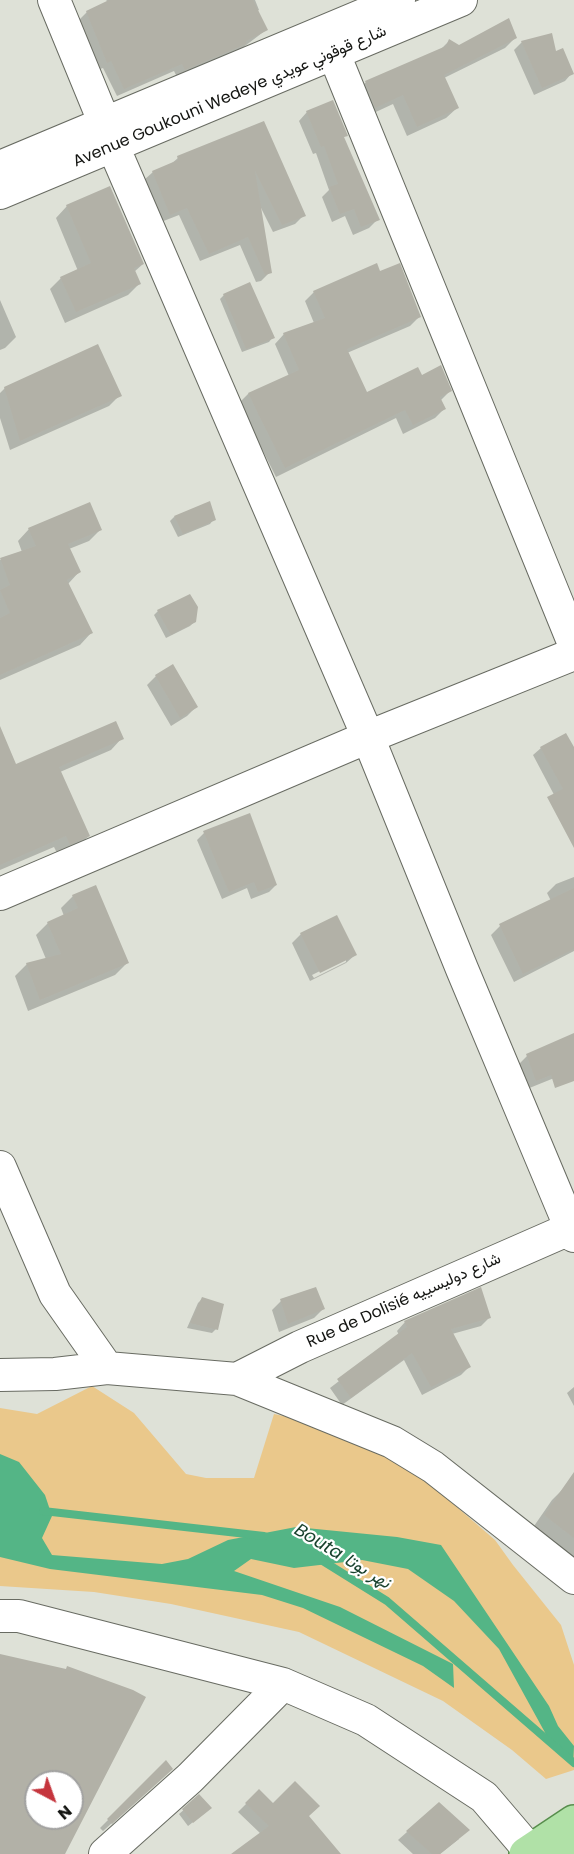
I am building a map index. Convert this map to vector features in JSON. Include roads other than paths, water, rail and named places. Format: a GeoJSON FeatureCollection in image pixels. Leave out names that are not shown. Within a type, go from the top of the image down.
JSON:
{"type":"FeatureCollection","features":[{"type":"Feature","properties":{"kind":"main road"},"geometry":{"type":"LineString","coordinates":[[528,1853],[570,1839]]}},
{"type":"Feature","properties":{"kind":"street"},"geometry":{"type":"LineString","coordinates":[[54,0],[109,135],[368,737],[462,969],[573,1230]]}},
{"type":"Feature","properties":{"kind":"street","name":"Avenue Goukouni Wedeye شارع قوقوني عويدي"},"geometry":{"type":"LineString","coordinates":[[0,193],[109,135],[399,0]]}},
{"type":"Feature","properties":{"kind":"street","name":"Avenue Goukouni Wedeye شارع قوقوني عويدي"},"geometry":{"type":"LineString","coordinates":[[0,167],[109,135],[334,54],[460,0]]}},
{"type":"Feature","properties":{"kind":"street"},"geometry":{"type":"LineString","coordinates":[[334,54],[574,644]]}},
{"type":"Feature","properties":{"kind":"street"},"geometry":{"type":"LineString","coordinates":[[0,894],[368,737],[574,654]]}},
{"type":"Feature","properties":{"kind":"street"},"geometry":{"type":"LineString","coordinates":[[0,1167],[55,1293],[108,1368]]}},
{"type":"Feature","properties":{"kind":"street","name":"Rue de Dolisié شارع دوليسييه"},"geometry":{"type":"LineString","coordinates":[[237,1379],[300,1347],[573,1230]]}},
{"type":"Feature","properties":{"kind":"street"},"geometry":{"type":"LineString","coordinates":[[0,1375],[55,1374],[108,1368],[237,1379],[392,1442],[432,1467],[574,1578]]}},
{"type":"Feature","properties":{"kind":"street"},"geometry":{"type":"LineString","coordinates":[[0,1616],[19,1616],[283,1684],[366,1720],[484,1797],[528,1853]]}},
{"type":"Feature","properties":{"kind":"street"},"geometry":{"type":"LineString","coordinates":[[105,1854],[190,1778],[283,1684]]}},
{"type":"Feature","properties":{"kind":"water"},"geometry":{"type":"Polygon","coordinates":[[[0,1454],[19,1462],[45,1495],[52,1516],[42,1538],[52,1555],[162,1564],[188,1559],[228,1540],[296,1527],[397,1537],[441,1545],[549,1706],[558,1726],[574,1746],[573,1766],[548,1738],[499,1649],[454,1601],[408,1569],[362,1560],[294,1568],[251,1559],[234,1571],[340,1607],[453,1664],[454,1688],[423,1666],[303,1608],[262,1595],[50,1569],[0,1557],[0,1454]]]}},
{"type":"Feature","properties":{"kind":"waterway","name":"Bouta نهر بوتا"},"geometry":{"type":"LineString","coordinates":[[43,1511],[264,1536]]}},
{"type":"Feature","properties":{"kind":"waterway","name":"Bouta نهر بوتا"},"geometry":{"type":"LineString","coordinates":[[318,1558],[387,1601],[574,1763]]}}]}
